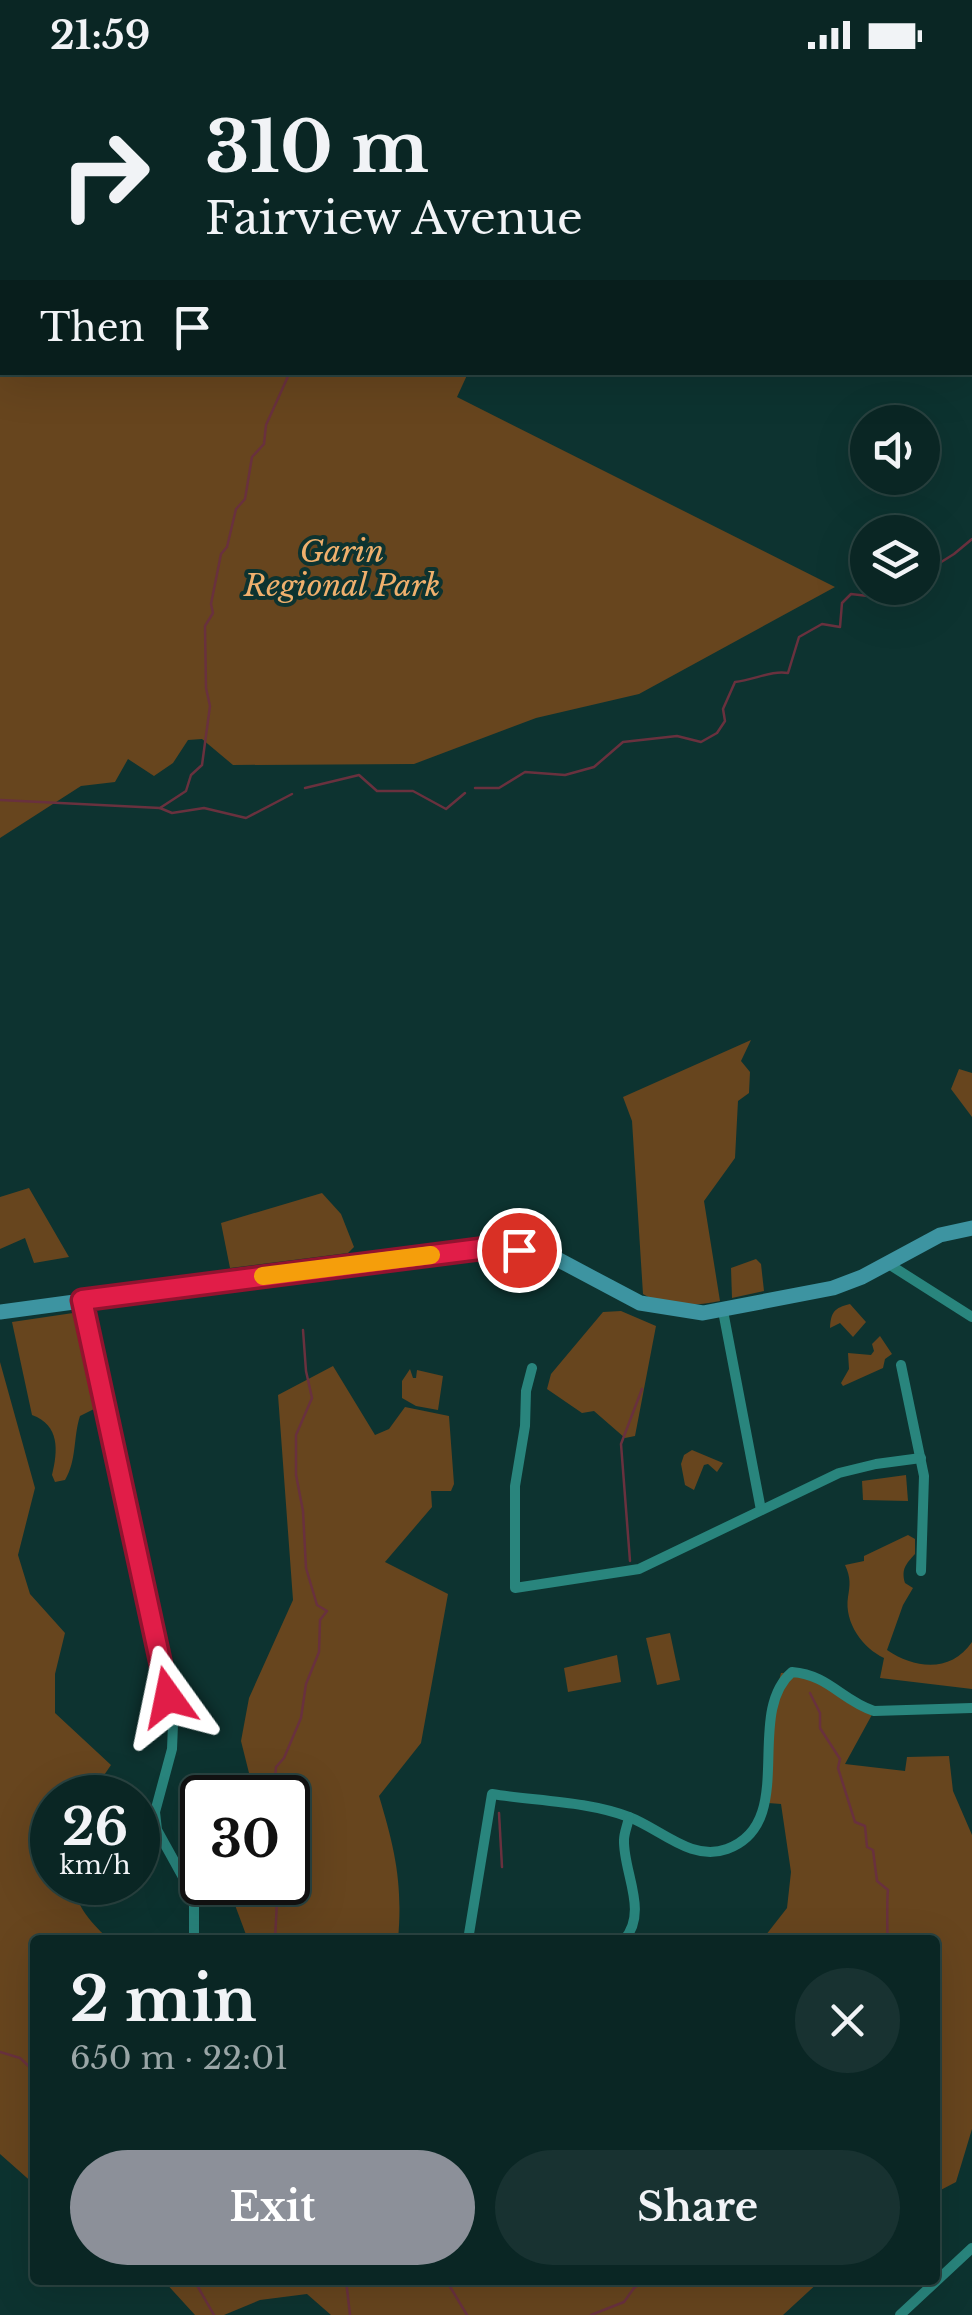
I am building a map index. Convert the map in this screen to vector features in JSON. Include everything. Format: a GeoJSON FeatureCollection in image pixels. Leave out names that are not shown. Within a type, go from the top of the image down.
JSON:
{"type":"FeatureCollection","features":[{"type":"Feature","properties":{"kind":"main road"},"geometry":{"type":"LineString","coordinates":[[0,1312],[362,1263],[506,1248],[558,1259],[640,1303],[680,1312],[723,1311],[834,1288],[940,1235],[972,1228]]}},
{"type":"Feature","properties":{"kind":"street"},"geometry":{"type":"LineString","coordinates":[[888,1263],[972,1317]]}},
{"type":"Feature","properties":{"kind":"street"},"geometry":{"type":"LineString","coordinates":[[82,1300],[173,1724],[172,1749],[154,1812],[157,1830],[194,1897],[194,1935]]}},
{"type":"Feature","properties":{"kind":"street"},"geometry":{"type":"LineString","coordinates":[[723,1311],[761,1510]]}},
{"type":"Feature","properties":{"kind":"street"},"geometry":{"type":"LineString","coordinates":[[901,1365],[924,1476],[920,1571]]}},
{"type":"Feature","properties":{"kind":"street"},"geometry":{"type":"LineString","coordinates":[[532,1368],[515,1486],[515,1588],[639,1568],[840,1474],[921,1458]]}},
{"type":"Feature","properties":{"kind":"street"},"geometry":{"type":"LineString","coordinates":[[469,1935],[492,1794],[629,1817],[696,1851],[713,1852],[732,1848],[752,1831],[765,1810],[772,1707],[778,1688],[792,1672],[826,1680],[860,1706],[874,1710],[972,1708]]}},
{"type":"Feature","properties":{"kind":"street"},"geometry":{"type":"LineString","coordinates":[[627,1935],[633,1925],[635,1904],[624,1841],[629,1817]]}},
{"type":"Feature","properties":{"kind":"street"},"geometry":{"type":"LineString","coordinates":[[940,2278],[972,2248]]}},
{"type":"Feature","properties":{"kind":"street"},"geometry":{"type":"LineString","coordinates":[[900,2315],[932,2285]]}},
{"type":"Feature","properties":{"kind":"green space","name":"Garin Regional Park"},"geometry":{"type":"Polygon","coordinates":[[[0,375],[467,375],[457,397],[835,587],[639,694],[536,718],[414,764],[233,765],[202,739],[188,740],[173,763],[154,776],[128,759],[115,782],[81,786],[0,838],[0,375]]]}},
{"type":"Feature","properties":{"kind":"green space"},"geometry":{"type":"Polygon","coordinates":[[[751,1040],[741,1061],[750,1072],[749,1093],[738,1101],[735,1158],[704,1201],[720,1301],[680,1305],[652,1299],[643,1294],[632,1121],[623,1097],[751,1040]]]}},
{"type":"Feature","properties":{"kind":"green space"},"geometry":{"type":"Polygon","coordinates":[[[959,1069],[972,1073],[972,1117],[951,1089],[959,1069]]]}},
{"type":"Feature","properties":{"kind":"green space"},"geometry":{"type":"Polygon","coordinates":[[[29,1188],[69,1257],[34,1263],[25,1238],[0,1249],[0,1197],[29,1188]]]}},
{"type":"Feature","properties":{"kind":"green space"},"geometry":{"type":"Polygon","coordinates":[[[322,1193],[341,1214],[354,1247],[348,1253],[230,1268],[221,1223],[322,1193]]]}},
{"type":"Feature","properties":{"kind":"green space"},"geometry":{"type":"Polygon","coordinates":[[[756,1259],[761,1264],[764,1291],[732,1298],[731,1268],[756,1259]]]}},
{"type":"Feature","properties":{"kind":"green space"},"geometry":{"type":"Polygon","coordinates":[[[850,1304],[866,1322],[853,1337],[840,1323],[830,1328],[834,1312],[850,1304]]]}},
{"type":"Feature","properties":{"kind":"green space"},"geometry":{"type":"Polygon","coordinates":[[[621,1311],[656,1326],[635,1436],[625,1438],[594,1411],[582,1413],[547,1389],[551,1374],[603,1312],[621,1311]]]}},
{"type":"Feature","properties":{"kind":"green space"},"geometry":{"type":"Polygon","coordinates":[[[73,1313],[94,1409],[80,1416],[69,1472],[65,1480],[55,1482],[55,1440],[48,1425],[32,1415],[12,1322],[73,1313]]]}},
{"type":"Feature","properties":{"kind":"green space"},"geometry":{"type":"Polygon","coordinates":[[[880,1336],[892,1354],[885,1359],[883,1368],[843,1386],[849,1369],[848,1353],[871,1355],[872,1344],[880,1336]]]}},
{"type":"Feature","properties":{"kind":"green space"},"geometry":{"type":"Polygon","coordinates":[[[0,1362],[35,1488],[18,1555],[30,1594],[65,1633],[55,1674],[55,1713],[111,1765],[104,1775],[30,1775],[30,1905],[80,1905],[105,1935],[30,1935],[30,2181],[0,2154],[0,1362]]]}},
{"type":"Feature","properties":{"kind":"green space"},"geometry":{"type":"Polygon","coordinates":[[[333,1366],[375,1435],[389,1429],[405,1407],[449,1416],[454,1484],[451,1491],[431,1491],[432,1507],[385,1562],[448,1594],[421,1743],[379,1796],[396,1867],[398,1935],[246,1935],[235,1905],[310,1905],[310,1775],[250,1775],[241,1741],[249,1698],[293,1600],[278,1395],[333,1366]]]}},
{"type":"Feature","properties":{"kind":"green space"},"geometry":{"type":"Polygon","coordinates":[[[410,1369],[413,1378],[417,1370],[443,1376],[438,1410],[416,1406],[402,1398],[402,1381],[410,1369]]]}},
{"type":"Feature","properties":{"kind":"green space"},"geometry":{"type":"Polygon","coordinates":[[[692,1450],[723,1463],[717,1472],[704,1465],[694,1490],[685,1485],[681,1464],[684,1455],[692,1450]]]}},
{"type":"Feature","properties":{"kind":"green space"},"geometry":{"type":"Polygon","coordinates":[[[906,1475],[908,1501],[863,1500],[862,1481],[906,1475]]]}},
{"type":"Feature","properties":{"kind":"green space"},"geometry":{"type":"Polygon","coordinates":[[[908,1535],[915,1539],[915,1554],[905,1567],[904,1578],[913,1588],[887,1650],[909,1661],[932,1665],[954,1659],[972,1642],[972,1689],[880,1678],[884,1658],[862,1641],[852,1625],[845,1565],[864,1561],[864,1556],[908,1535]]]}},
{"type":"Feature","properties":{"kind":"green space"},"geometry":{"type":"Polygon","coordinates":[[[670,1633],[680,1680],[657,1685],[646,1638],[670,1633]]]}},
{"type":"Feature","properties":{"kind":"green space"},"geometry":{"type":"Polygon","coordinates":[[[617,1655],[621,1682],[568,1692],[564,1668],[617,1655]]]}},
{"type":"Feature","properties":{"kind":"green space"},"geometry":{"type":"Polygon","coordinates":[[[800,1672],[874,1711],[845,1764],[905,1771],[907,1757],[949,1756],[953,1791],[972,1835],[972,2129],[956,2182],[940,2190],[940,1935],[766,1935],[787,1908],[791,1872],[781,1804],[768,1803],[772,1707],[781,1673],[800,1672]]]}},
{"type":"Feature","properties":{"kind":"green space"},"geometry":{"type":"Polygon","coordinates":[[[168,2285],[816,2285],[783,2315],[331,2315],[307,2294],[260,2300],[224,2315],[195,2315],[168,2285]]]}},
{"type":"Feature","properties":{"kind":"waterway"},"geometry":{"type":"LineString","coordinates":[[160,808],[186,791],[191,775],[202,765],[210,706],[205,626],[213,613],[211,604],[221,554],[227,547],[236,509],[245,499],[252,457],[264,444],[266,425],[289,375]]}},
{"type":"Feature","properties":{"kind":"waterway"},"geometry":{"type":"LineString","coordinates":[[940,563],[972,539]]}},
{"type":"Feature","properties":{"kind":"waterway"},"geometry":{"type":"LineString","coordinates":[[475,788],[499,788],[525,772],[565,775],[594,767],[623,742],[677,736],[701,742],[717,733],[725,721],[723,709],[735,682],[788,673],[799,637],[822,624],[840,627],[842,603],[850,595]]}},
{"type":"Feature","properties":{"kind":"waterway"},"geometry":{"type":"LineString","coordinates":[[305,788],[359,775],[377,791],[413,791],[446,809],[465,793]]}},
{"type":"Feature","properties":{"kind":"waterway"},"geometry":{"type":"LineString","coordinates":[[0,800],[160,808],[172,813],[204,808],[246,818],[292,794]]}},
{"type":"Feature","properties":{"kind":"waterway"},"geometry":{"type":"LineString","coordinates":[[275,1775],[301,1718],[306,1684],[319,1652],[320,1620],[327,1611],[317,1605],[306,1568],[303,1511],[296,1475],[296,1435],[312,1398],[303,1330]]}},
{"type":"Feature","properties":{"kind":"waterway"},"geometry":{"type":"LineString","coordinates":[[630,1561],[621,1444],[642,1389]]}},
{"type":"Feature","properties":{"kind":"waterway"},"geometry":{"type":"LineString","coordinates":[[810,1693],[820,1713],[820,1728],[840,1759],[838,1768],[855,1822],[865,1826],[877,1881],[888,1890],[888,1935]]}},
{"type":"Feature","properties":{"kind":"waterway"},"geometry":{"type":"LineString","coordinates":[[499,1813],[502,1867]]}},
{"type":"Feature","properties":{"kind":"waterway"},"geometry":{"type":"LineString","coordinates":[[275,1935],[277,1905]]}},
{"type":"Feature","properties":{"kind":"waterway"},"geometry":{"type":"LineString","coordinates":[[0,2052],[20,2058],[30,2067]]}},
{"type":"Feature","properties":{"kind":"waterway"},"geometry":{"type":"LineString","coordinates":[[197,2285],[214,2315]]}},
{"type":"Feature","properties":{"kind":"waterway"},"geometry":{"type":"LineString","coordinates":[[347,2285],[350,2315]]}},
{"type":"Feature","properties":{"kind":"waterway"},"geometry":{"type":"LineString","coordinates":[[449,2285],[467,2315]]}},
{"type":"Feature","properties":{"kind":"waterway"},"geometry":{"type":"LineString","coordinates":[[591,2315],[624,2302],[638,2285]]}},
{"type":"Feature","properties":{"kind":"slow traffic"},"geometry":{"type":"LineString","coordinates":[[263,1276],[431,1255]]}},
{"type":"Feature","properties":{"kind":"route"},"geometry":{"type":"LineString","coordinates":[[168,1697],[82,1300],[487,1248],[519,1250]]}}]}
